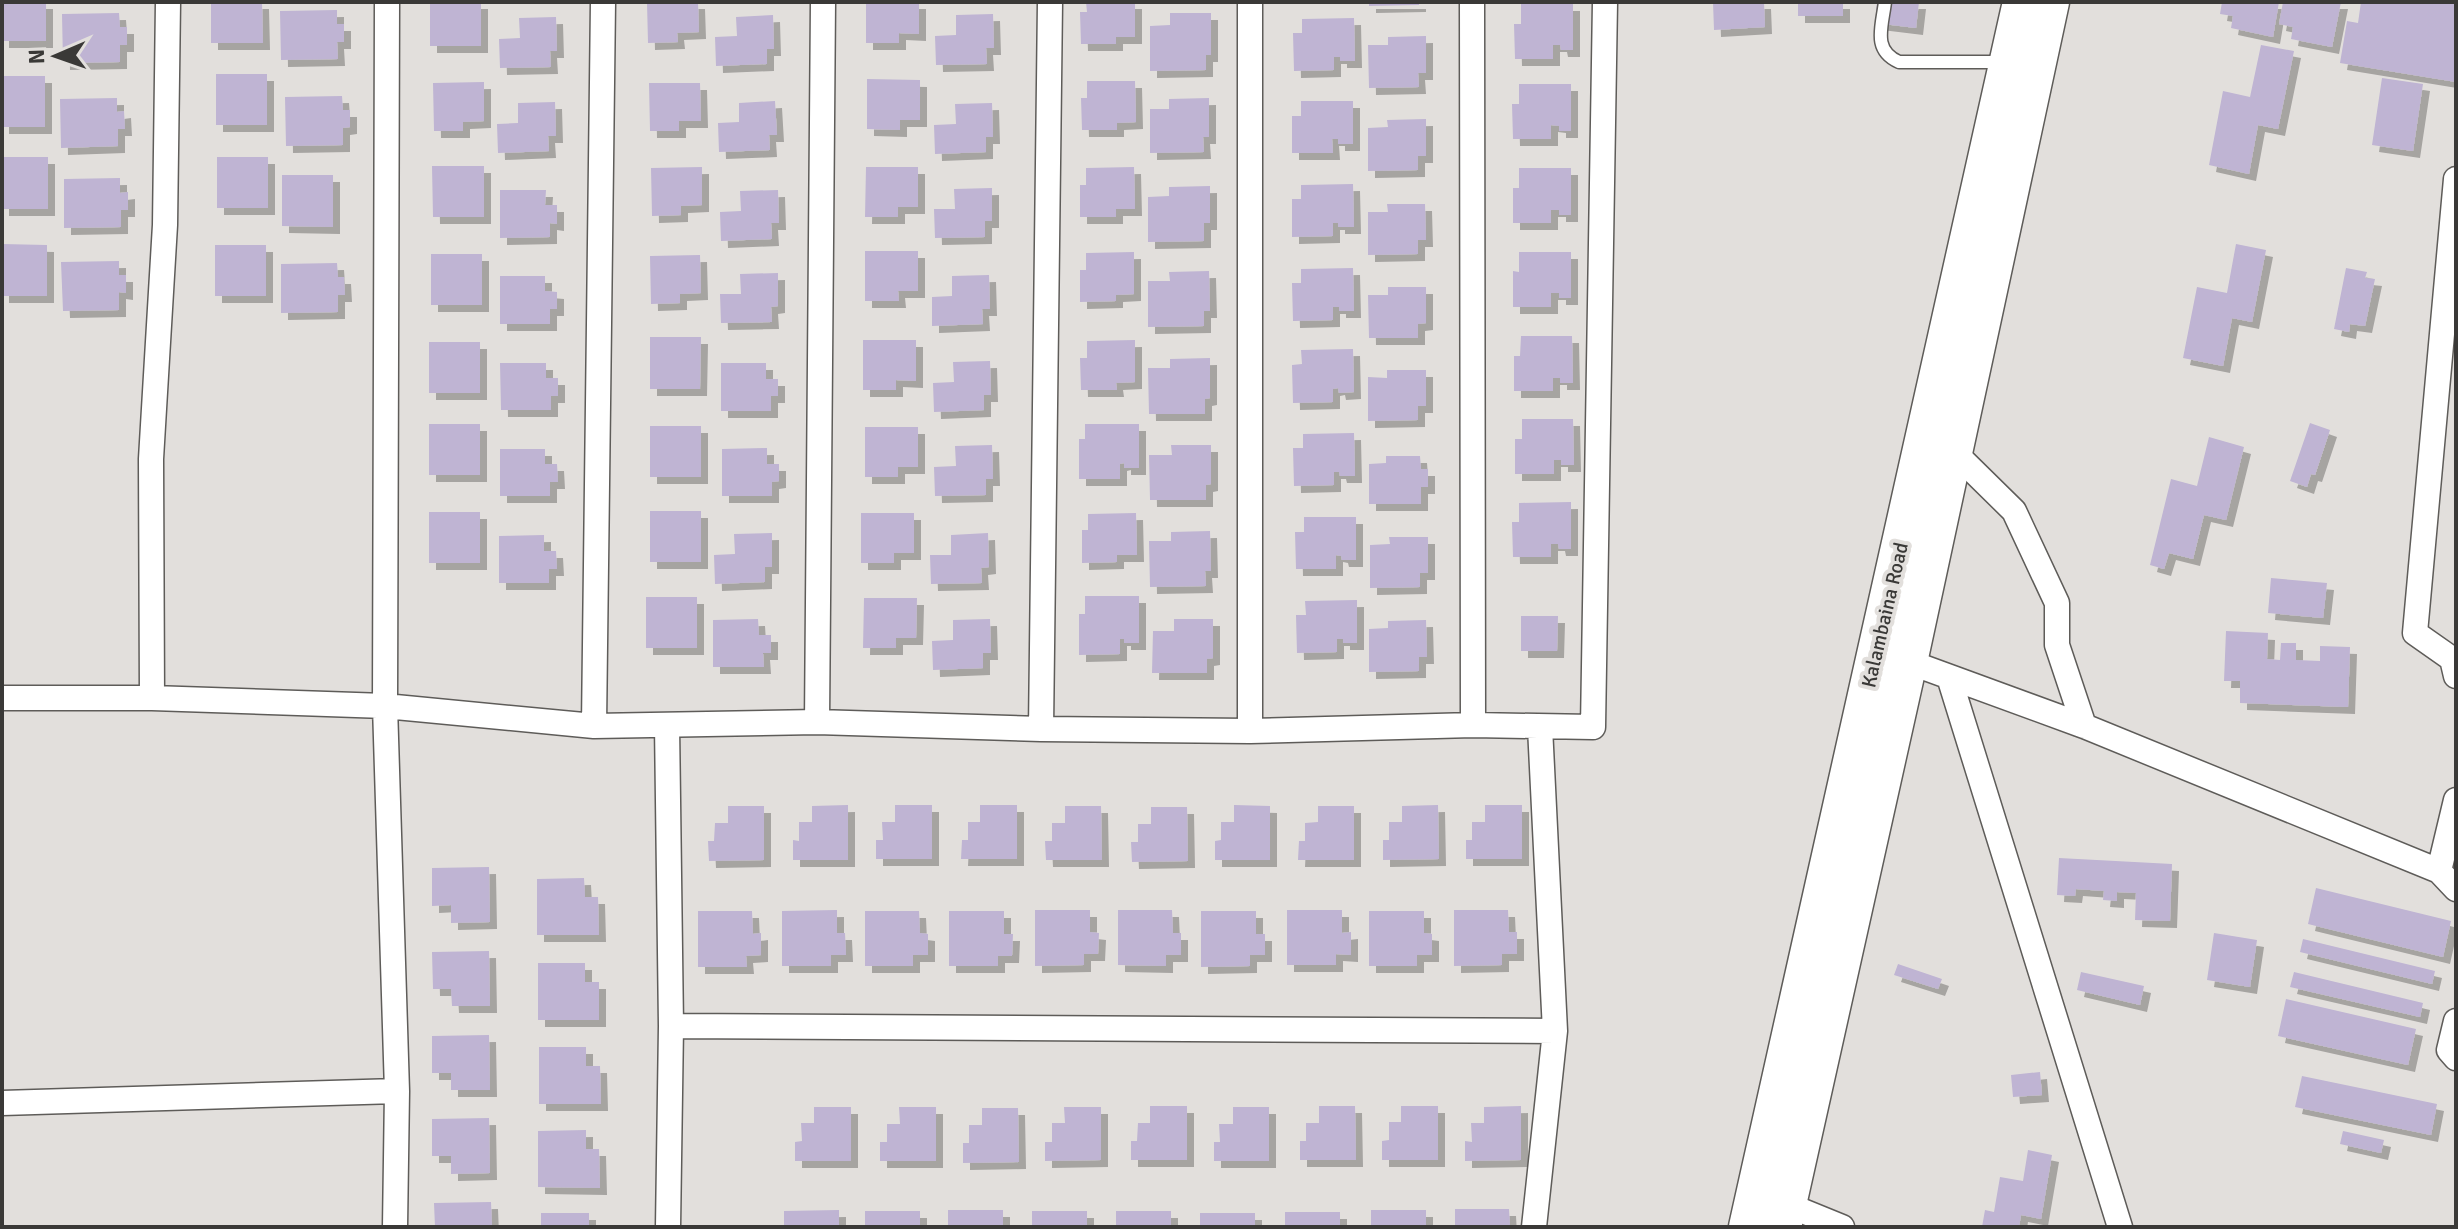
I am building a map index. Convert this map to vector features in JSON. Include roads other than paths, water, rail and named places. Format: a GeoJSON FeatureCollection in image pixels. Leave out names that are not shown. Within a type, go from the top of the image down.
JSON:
{"type":"FeatureCollection","features":[{"type":"Feature","properties":{"kind":"main road","name":"Kalambaina Road"},"geometry":{"type":"LineString","coordinates":[[1747,1227],[2021,2]]}},
{"type":"Feature","properties":{"kind":"main road","name":"Kalambaina Road"},"geometry":{"type":"LineString","coordinates":[[1785,1216],[1909,662],[2051,2]]}},
{"type":"Feature","properties":{"kind":"street"},"geometry":{"type":"LineString","coordinates":[[152,698],[151,459],[165,225],[168,2]]}},
{"type":"Feature","properties":{"kind":"street"},"geometry":{"type":"LineString","coordinates":[[387,2],[385,706],[397,1091],[395,1227]]}},
{"type":"Feature","properties":{"kind":"street"},"geometry":{"type":"LineString","coordinates":[[594,726],[603,2]]}},
{"type":"Feature","properties":{"kind":"street"},"geometry":{"type":"LineString","coordinates":[[817,722],[823,2]]}},
{"type":"Feature","properties":{"kind":"street"},"geometry":{"type":"LineString","coordinates":[[1041,729],[1050,2]]}},
{"type":"Feature","properties":{"kind":"street"},"geometry":{"type":"LineString","coordinates":[[1250,2],[1250,731]]}},
{"type":"Feature","properties":{"kind":"street"},"geometry":{"type":"LineString","coordinates":[[1472,2],[1473,725]]}},
{"type":"Feature","properties":{"kind":"street"},"geometry":{"type":"LineString","coordinates":[[2,698],[152,698],[385,706],[594,726],[817,722],[1250,731],[1473,725],[1593,727],[1605,2]]}},
{"type":"Feature","properties":{"kind":"street"},"geometry":{"type":"LineString","coordinates":[[2455,663],[2415,633],[2456,179]]}},
{"type":"Feature","properties":{"kind":"street"},"geometry":{"type":"LineString","coordinates":[[1954,452],[2014,511],[2057,603],[2057,645],[2084,726]]}},
{"type":"Feature","properties":{"kind":"street"},"geometry":{"type":"LineString","coordinates":[[1909,662],[2084,726],[2439,871],[2456,889]]}},
{"type":"Feature","properties":{"kind":"street"},"geometry":{"type":"LineString","coordinates":[[1949,677],[2120,1227]]}},
{"type":"Feature","properties":{"kind":"street"},"geometry":{"type":"LineString","coordinates":[[667,725],[671,1026],[668,1227]]}},
{"type":"Feature","properties":{"kind":"street"},"geometry":{"type":"LineString","coordinates":[[1534,1227],[1555,1031],[1540,727]]}},
{"type":"Feature","properties":{"kind":"street"},"geometry":{"type":"LineString","coordinates":[[2439,871],[2456,800]]}},
{"type":"Feature","properties":{"kind":"street"},"geometry":{"type":"LineString","coordinates":[[2456,1021],[2449,1050],[2456,1058]]}},
{"type":"Feature","properties":{"kind":"street"},"geometry":{"type":"LineString","coordinates":[[671,1026],[1555,1031]]}},
{"type":"Feature","properties":{"kind":"street"},"geometry":{"type":"LineString","coordinates":[[2,1103],[397,1091]]}},
{"type":"Feature","properties":{"kind":"street"},"geometry":{"type":"LineString","coordinates":[[1785,1216],[1842,1227]]}},
{"type":"Feature","properties":{"kind":"lane"},"geometry":{"type":"LineString","coordinates":[[1885,2],[1880,38],[1882,50],[1899,62],[2008,62]]}}]}
